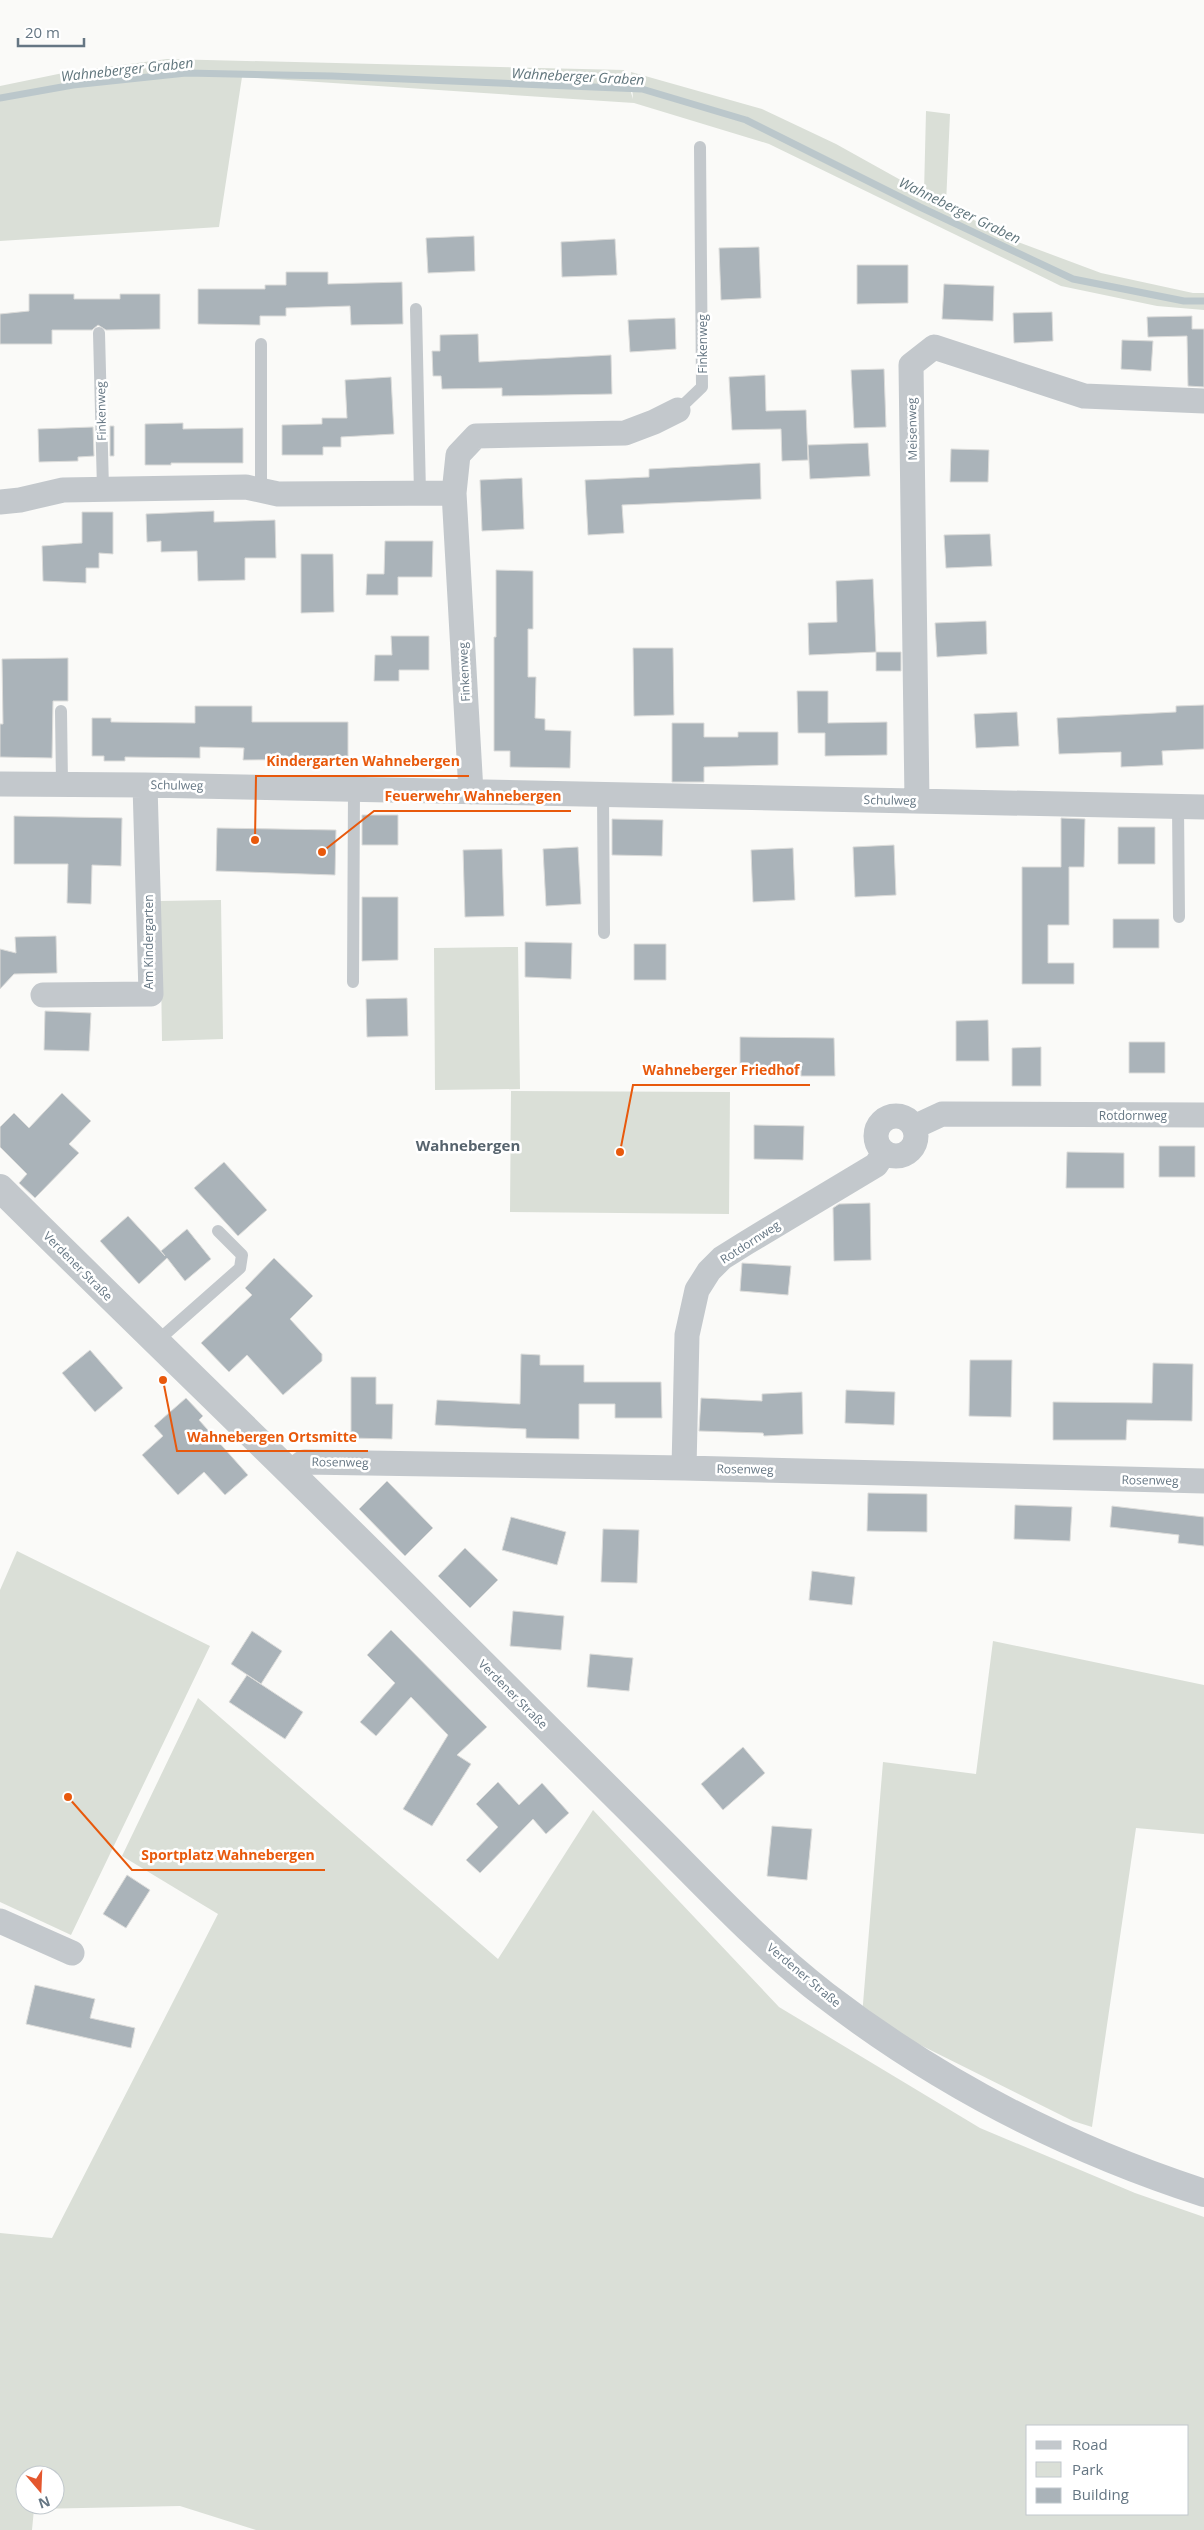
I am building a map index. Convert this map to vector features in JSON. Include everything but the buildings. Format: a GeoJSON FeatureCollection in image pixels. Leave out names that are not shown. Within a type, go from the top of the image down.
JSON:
{"type":"FeatureCollection","features":[{"type":"Feature","properties":{"kind":"street","name":"Meisenweg"},"geometry":{"type":"LineString","coordinates":[[918,801],[911,365],[934,346],[1084,396],[1204,401]]}},
{"type":"Feature","properties":{"kind":"street","name":"Finkenweg"},"geometry":{"type":"LineString","coordinates":[[470,792],[454,493],[458,455],[476,436],[625,433],[678,410]]}},
{"type":"Feature","properties":{"kind":"street"},"geometry":{"type":"LineString","coordinates":[[0,502],[20,500],[63,490],[103,489],[246,487],[278,494],[454,493]]}},
{"type":"Feature","properties":{"kind":"street","name":"Schulweg"},"geometry":{"type":"LineString","coordinates":[[0,784],[145,785],[1204,807]]}},
{"type":"Feature","properties":{"kind":"street","name":"Am Kindergarten"},"geometry":{"type":"LineString","coordinates":[[43,995],[151,994],[145,785]]}},
{"type":"Feature","properties":{"kind":"street","name":"Rotdornweg"},"geometry":{"type":"LineString","coordinates":[[684,1468],[688,1335],[697,1290],[709,1271],[722,1258],[876,1165],[884,1153],[878,1147],[876,1131],[886,1118],[902,1117],[909,1120],[914,1127],[942,1114],[1204,1115]]}},
{"type":"Feature","properties":{"kind":"street","name":"Verdener Straße"},"geometry":{"type":"LineString","coordinates":[[0,1188],[155,1343],[290,1472],[746,1927],[821,1992],[879,2035],[964,2088],[1019,2117],[1070,2141],[1204,2192]]}},
{"type":"Feature","properties":{"kind":"street","name":"Rosenweg"},"geometry":{"type":"LineString","coordinates":[[290,1472],[304,1462],[684,1468],[1204,1481]]}},
{"type":"Feature","properties":{"kind":"street"},"geometry":{"type":"LineString","coordinates":[[0,1921],[72,1952]]}},
{"type":"Feature","properties":{"kind":"lane","name":"Finkenweg"},"geometry":{"type":"LineString","coordinates":[[678,410],[702,388],[700,147]]}},
{"type":"Feature","properties":{"kind":"lane"},"geometry":{"type":"LineString","coordinates":[[416,309],[420,494]]}},
{"type":"Feature","properties":{"kind":"lane","name":"Finkenweg"},"geometry":{"type":"LineString","coordinates":[[99,333],[103,489]]}},
{"type":"Feature","properties":{"kind":"lane"},"geometry":{"type":"LineString","coordinates":[[261,344],[261,490]]}},
{"type":"Feature","properties":{"kind":"lane"},"geometry":{"type":"LineString","coordinates":[[61,711],[62,784]]}},
{"type":"Feature","properties":{"kind":"lane"},"geometry":{"type":"LineString","coordinates":[[353,982],[354,790]]}},
{"type":"Feature","properties":{"kind":"lane"},"geometry":{"type":"LineString","coordinates":[[603,795],[604,932]]}},
{"type":"Feature","properties":{"kind":"lane"},"geometry":{"type":"LineString","coordinates":[[1178,806],[1179,917]]}},
{"type":"Feature","properties":{"kind":"lane"},"geometry":{"type":"LineString","coordinates":[[155,1343],[240,1268],[242,1255],[218,1231]]}},
{"type":"Feature","properties":{"kind":"green space"},"geometry":{"type":"Polygon","coordinates":[[[167,59],[624,70],[633,99],[631,72],[762,109],[836,144],[924,193],[926,111],[950,114],[946,204],[1002,236],[1101,273],[1193,293],[1204,293],[1204,310],[1157,306],[1061,286],[769,144],[634,103],[242,77],[219,227],[0,241],[0,86],[63,73],[167,59]]]}},
{"type":"Feature","properties":{"kind":"green space"},"geometry":{"type":"Polygon","coordinates":[[[221,900],[223,1039],[162,1041],[160,901],[221,900]]]}},
{"type":"Feature","properties":{"kind":"green space"},"geometry":{"type":"Polygon","coordinates":[[[518,947],[520,1089],[435,1090],[434,948],[518,947]]]}},
{"type":"Feature","properties":{"kind":"green space"},"geometry":{"type":"Polygon","coordinates":[[[511,1091],[730,1092],[729,1214],[510,1212],[511,1091]]]}},
{"type":"Feature","properties":{"kind":"green space"},"geometry":{"type":"Polygon","coordinates":[[[17,1551],[210,1646],[71,1935],[0,1902],[0,1590],[17,1551]]]}},
{"type":"Feature","properties":{"kind":"green space"},"geometry":{"type":"Polygon","coordinates":[[[993,1641],[1204,1685],[1204,1834],[1136,1828],[1092,2127],[1073,2121],[862,2016],[883,1762],[976,1774],[993,1641]]]}},
{"type":"Feature","properties":{"kind":"green space"},"geometry":{"type":"Polygon","coordinates":[[[198,1698],[498,1959],[593,1810],[779,2007],[980,2128],[1135,2193],[1204,2217],[1204,2530],[256,2530],[180,2506],[65,2508],[65,2465],[15,2465],[15,2515],[33,2515],[32,2530],[0,2530],[0,2233],[52,2238],[218,1914],[122,1856],[198,1698]]]}},
{"type":"Feature","properties":{"kind":"waterway","name":"Wahneberger Graben"},"geometry":{"type":"LineString","coordinates":[[0,98],[73,85],[186,73],[332,76],[642,89],[746,120],[920,207],[1073,279],[1184,301],[1204,301]]}},
{"type":"Feature","properties":{"kind":"place","name":"Kindergarten Wahnebergen"},"geometry":{"type":"Point","coordinates":[255,840]}},
{"type":"Feature","properties":{"kind":"place","name":"Feuerwehr Wahnebergen"},"geometry":{"type":"Point","coordinates":[322,852]}},
{"type":"Feature","properties":{"kind":"place","name":"Wahneberger Friedhof"},"geometry":{"type":"Point","coordinates":[620,1152]}},
{"type":"Feature","properties":{"kind":"place","name":"Wahnebergen Ortsmitte"},"geometry":{"type":"Point","coordinates":[163,1380]}},
{"type":"Feature","properties":{"kind":"place","name":"Sportplatz Wahnebergen"},"geometry":{"type":"Point","coordinates":[68,1797]}},
{"type":"Feature","properties":{"kind":"district","name":"Wahnebergen"},"geometry":{"type":"Point","coordinates":[468,1145]}}]}
